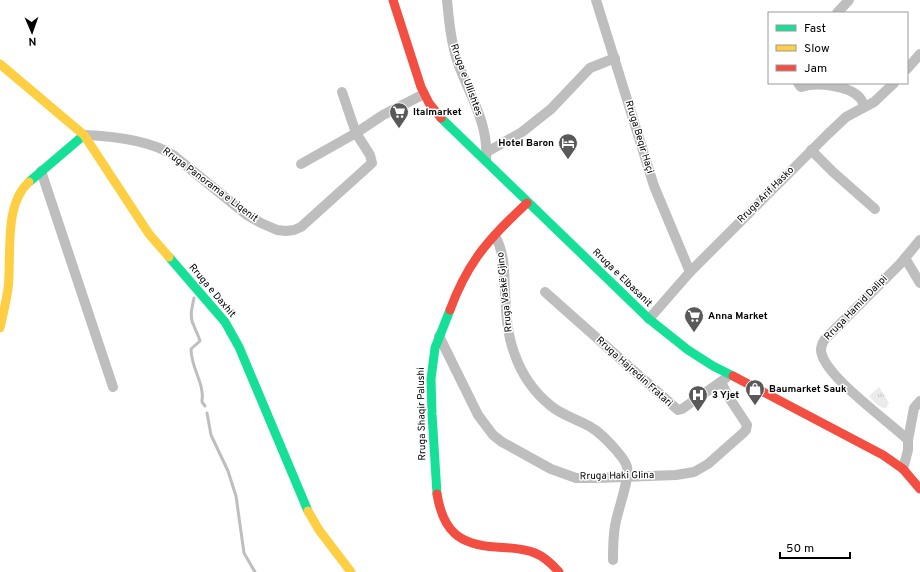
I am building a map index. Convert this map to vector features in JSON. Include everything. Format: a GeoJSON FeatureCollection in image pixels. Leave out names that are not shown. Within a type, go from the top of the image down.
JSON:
{"type":"FeatureCollection","features":[{"type":"Feature","properties":{"kind":"street","name":"Rruga e Elbasanit"},"geometry":{"type":"LineString","coordinates":[[393,0],[424,94],[438,115],[486,156],[527,203],[649,319],[688,350],[729,375],[882,455],[902,469],[920,489]]}},
{"type":"Feature","properties":{"kind":"street","name":"Rruga e Ullishtes"},"geometry":{"type":"LineString","coordinates":[[447,0],[452,39],[458,63],[478,111],[486,141],[486,156]]}},
{"type":"Feature","properties":{"kind":"street","name":"Rruga Beqir Haçi"},"geometry":{"type":"LineString","coordinates":[[596,0],[654,186],[690,272]]}},
{"type":"Feature","properties":{"kind":"street"},"geometry":{"type":"LineString","coordinates":[[838,12],[849,0]]}},
{"type":"Feature","properties":{"kind":"street"},"geometry":{"type":"LineString","coordinates":[[908,68],[920,54]]}},
{"type":"Feature","properties":{"kind":"street"},"geometry":{"type":"LineString","coordinates":[[486,156],[522,132],[551,109],[590,68],[615,58]]}},
{"type":"Feature","properties":{"kind":"street","name":"Rruga e Daxhit"},"geometry":{"type":"LineString","coordinates":[[0,64],[84,135],[154,240],[216,311],[232,333],[257,389],[305,506],[319,530],[351,572]]}},
{"type":"Feature","properties":{"kind":"street"},"geometry":{"type":"LineString","coordinates":[[799,84],[801,87],[828,85],[848,90],[859,97],[864,106]]}},
{"type":"Feature","properties":{"kind":"street","name":"Rruga Arif Hasko"},"geometry":{"type":"LineString","coordinates":[[649,319],[690,272],[811,150],[846,117],[874,102],[893,84]]}},
{"type":"Feature","properties":{"kind":"street","name":"Rruga Panorama e Liqenit"},"geometry":{"type":"LineString","coordinates":[[84,135],[112,136],[163,149],[173,155],[247,215],[269,227],[286,231],[294,230],[302,227],[372,163],[370,155],[356,133],[342,92]]}},
{"type":"Feature","properties":{"kind":"street"},"geometry":{"type":"LineString","coordinates":[[301,164],[356,133],[383,115],[424,94]]}},
{"type":"Feature","properties":{"kind":"street"},"geometry":{"type":"LineString","coordinates":[[0,328],[8,289],[12,216],[18,195],[41,171],[84,135]]}},
{"type":"Feature","properties":{"kind":"street"},"geometry":{"type":"LineString","coordinates":[[811,150],[874,209]]}},
{"type":"Feature","properties":{"kind":"street"},"geometry":{"type":"LineString","coordinates":[[41,171],[113,387]]}},
{"type":"Feature","properties":{"kind":"street","name":"Rruga Shaqir Palushi"},"geometry":{"type":"LineString","coordinates":[[527,203],[478,254],[459,288],[435,348],[432,366],[433,439],[436,484],[440,510],[449,529],[460,539],[468,542],[537,552],[548,559],[559,572]]}},
{"type":"Feature","properties":{"kind":"street","name":"Rruga Vaskë Gjino"},"geometry":{"type":"LineString","coordinates":[[495,236],[502,253],[510,339],[515,356],[526,379],[536,392],[552,407],[589,426],[605,437],[624,462],[627,468],[628,477]]}},
{"type":"Feature","properties":{"kind":"street","name":"Rruga Hamid Dalipi"},"geometry":{"type":"LineString","coordinates":[[908,440],[851,390],[827,365],[821,350],[822,343],[825,339],[905,258],[920,240]]}},
{"type":"Feature","properties":{"kind":"street"},"geometry":{"type":"LineString","coordinates":[[905,258],[920,283]]}},
{"type":"Feature","properties":{"kind":"street","name":"Rruga Hajredin Fratari"},"geometry":{"type":"LineString","coordinates":[[545,292],[678,410],[682,410],[729,375]]}},
{"type":"Feature","properties":{"kind":"street","name":"Rruga Haki Glina"},"geometry":{"type":"LineString","coordinates":[[439,336],[478,415],[493,435],[502,442],[551,469],[576,478],[676,475],[694,472],[708,464],[742,434],[746,430],[747,425],[721,382]]}},
{"type":"Feature","properties":{"kind":"street"},"geometry":{"type":"LineString","coordinates":[[902,469],[908,450],[908,440],[914,408],[920,401]]}},
{"type":"Feature","properties":{"kind":"street"},"geometry":{"type":"LineString","coordinates":[[613,560],[615,526],[628,477]]}},
{"type":"Feature","properties":{"kind":"green space"},"geometry":{"type":"Polygon","coordinates":[[[879,387],[889,403],[886,408],[879,406],[869,396],[879,387]]]}},
{"type":"Feature","properties":{"kind":"waterway"},"geometry":{"type":"LineString","coordinates":[[194,298],[191,312],[192,323],[200,341],[191,349],[193,363],[202,389],[202,402],[205,406]]}},
{"type":"Feature","properties":{"kind":"waterway"},"geometry":{"type":"LineString","coordinates":[[207,413],[211,435],[228,471],[236,496],[244,553],[255,572]]}},
{"type":"Feature","properties":{"kind":"traffic: fast"},"geometry":{"type":"LineString","coordinates":[[441,118],[649,319],[688,350],[713,366],[733,376]]}},
{"type":"Feature","properties":{"kind":"traffic: fast"},"geometry":{"type":"LineString","coordinates":[[29,182],[84,135]]}},
{"type":"Feature","properties":{"kind":"traffic: fast"},"geometry":{"type":"LineString","coordinates":[[169,257],[225,322],[239,347],[308,511]]}},
{"type":"Feature","properties":{"kind":"traffic: fast"},"geometry":{"type":"LineString","coordinates":[[437,494],[431,379],[435,348],[450,310]]}},
{"type":"Feature","properties":{"kind":"traffic: slow"},"geometry":{"type":"LineString","coordinates":[[0,64],[84,135],[149,234],[169,257]]}},
{"type":"Feature","properties":{"kind":"traffic: slow"},"geometry":{"type":"LineString","coordinates":[[0,328],[8,289],[10,232],[12,218],[15,204],[21,192],[29,182]]}},
{"type":"Feature","properties":{"kind":"traffic: slow"},"geometry":{"type":"LineString","coordinates":[[308,511],[319,530],[351,572]]}},
{"type":"Feature","properties":{"kind":"traffic: jam"},"geometry":{"type":"LineString","coordinates":[[393,0],[421,87],[429,103],[441,118]]}},
{"type":"Feature","properties":{"kind":"traffic: jam"},"geometry":{"type":"LineString","coordinates":[[450,310],[455,296],[482,250],[507,222],[527,203]]}},
{"type":"Feature","properties":{"kind":"traffic: jam"},"geometry":{"type":"LineString","coordinates":[[733,376],[883,455],[903,469],[920,489]]}},
{"type":"Feature","properties":{"kind":"traffic: jam"},"geometry":{"type":"LineString","coordinates":[[437,494],[444,518],[455,534],[472,543],[483,546],[516,548],[530,551],[545,559],[559,572]]}},
{"type":"Feature","properties":{"kind":"place","name":"Italmarket"},"geometry":{"type":"Point","coordinates":[399,129]}},
{"type":"Feature","properties":{"kind":"place","name":"Hotel Baron"},"geometry":{"type":"Point","coordinates":[568,160]}},
{"type":"Feature","properties":{"kind":"place","name":"Anna Market"},"geometry":{"type":"Point","coordinates":[694,333]}},
{"type":"Feature","properties":{"kind":"place","name":"Baumarket Sauk"},"geometry":{"type":"Point","coordinates":[755,406]}},
{"type":"Feature","properties":{"kind":"place","name":"3 Yjet"},"geometry":{"type":"Point","coordinates":[698,412]}}]}
